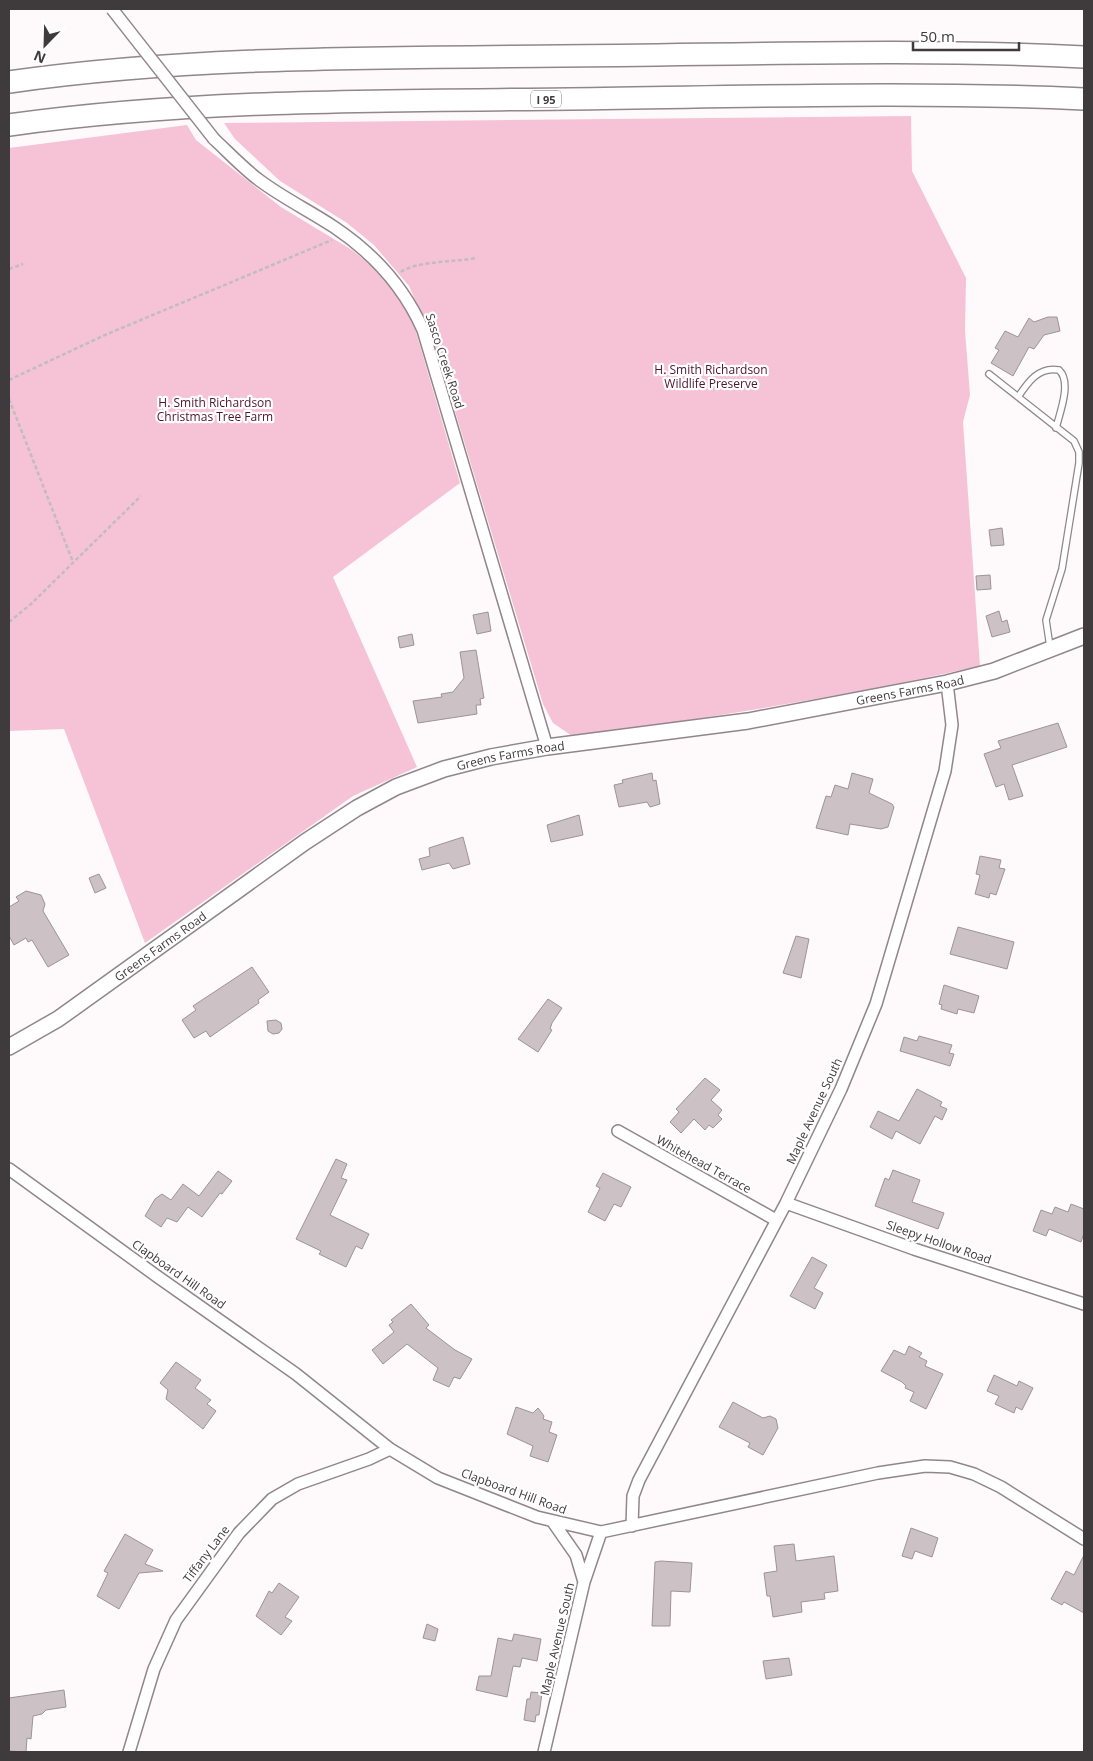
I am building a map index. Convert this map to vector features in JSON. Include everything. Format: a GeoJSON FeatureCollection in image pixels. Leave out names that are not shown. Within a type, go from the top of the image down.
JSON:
{"type":"FeatureCollection","features":[{"type":"Feature","properties":{"kind":"highway"},"geometry":{"type":"LineString","coordinates":[[9,82],[124,69],[277,60],[910,53],[1084,57]]}},
{"type":"Feature","properties":{"kind":"highway","name":"I 95"},"geometry":{"type":"LineString","coordinates":[[9,125],[166,108],[286,102],[884,95],[1084,99]]}},
{"type":"Feature","properties":{"kind":"street","name":"Sasco Creek Road"},"geometry":{"type":"LineString","coordinates":[[112,9],[214,138],[260,180],[363,248],[392,280],[413,308],[423,330],[547,747]]}},
{"type":"Feature","properties":{"kind":"street","name":"Greens Farms Road"},"geometry":{"type":"LineString","coordinates":[[9,1047],[58,1019],[305,842],[357,808],[396,786],[444,769],[547,747],[748,721],[947,683],[994,671],[1084,636]]}},
{"type":"Feature","properties":{"kind":"street","name":"Maple Avenue South"},"geometry":{"type":"LineString","coordinates":[[632,1526],[633,1496],[639,1480],[786,1203],[857,1053],[876,1004],[891,959],[933,813],[950,746],[952,724],[947,683]]}},
{"type":"Feature","properties":{"kind":"street","name":"Whitehead Terrace"},"geometry":{"type":"LineString","coordinates":[[618,1132],[776,1220]]}},
{"type":"Feature","properties":{"kind":"street","name":"Clapboard Hill Road"},"geometry":{"type":"LineString","coordinates":[[9,1169],[296,1374],[390,1449],[438,1478],[553,1522],[601,1532],[878,1473],[925,1466],[950,1467],[974,1474],[1000,1486],[1084,1538]]}},
{"type":"Feature","properties":{"kind":"street","name":"Sleepy Hollow Road"},"geometry":{"type":"LineString","coordinates":[[786,1203],[914,1248],[1084,1304]]}},
{"type":"Feature","properties":{"kind":"street","name":"Tiffany Lane"},"geometry":{"type":"LineString","coordinates":[[129,1752],[154,1669],[176,1620],[239,1533],[272,1499],[290,1489],[390,1449]]}},
{"type":"Feature","properties":{"kind":"street"},"geometry":{"type":"LineString","coordinates":[[553,1522],[576,1555],[584,1582]]}},
{"type":"Feature","properties":{"kind":"street","name":"Maple Avenue South"},"geometry":{"type":"LineString","coordinates":[[544,1752],[584,1582],[601,1532]]}},
{"type":"Feature","properties":{"kind":"lane"},"geometry":{"type":"LineString","coordinates":[[1018,397],[1030,380],[1042,371],[1052,368],[1059,370],[1064,377],[1065,386],[1056,428]]}},
{"type":"Feature","properties":{"kind":"lane"},"geometry":{"type":"LineString","coordinates":[[989,374],[1077,446],[1079,463],[1062,569],[1046,620],[1051,649]]}},
{"type":"Feature","properties":{"kind":"path"},"geometry":{"type":"LineString","coordinates":[[9,380],[105,335],[345,235]]}},
{"type":"Feature","properties":{"kind":"path"},"geometry":{"type":"LineString","coordinates":[[392,280],[410,266],[476,258]]}},
{"type":"Feature","properties":{"kind":"path"},"geometry":{"type":"LineString","coordinates":[[9,269],[23,264]]}},
{"type":"Feature","properties":{"kind":"path"},"geometry":{"type":"LineString","coordinates":[[9,399],[73,562]]}},
{"type":"Feature","properties":{"kind":"path"},"geometry":{"type":"LineString","coordinates":[[9,622],[31,604],[141,496]]}},
{"type":"Feature","properties":{"kind":"green space","name":"H. Smith Richardson Wildlife Preserve"},"geometry":{"type":"Polygon","coordinates":[[[911,116],[912,171],[966,278],[965,330],[970,395],[963,422],[980,666],[777,706],[572,736],[553,723],[543,704],[436,348],[409,286],[374,245],[347,223],[280,181],[235,139],[224,123],[911,116]]]}},
{"type":"Feature","properties":{"kind":"green space","name":"H. Smith Richardson Christmas Tree Farm"},"geometry":{"type":"Polygon","coordinates":[[[187,125],[196,140],[281,207],[352,250],[372,266],[399,298],[412,318],[460,483],[333,577],[417,767],[353,796],[145,943],[64,729],[9,731],[9,148],[187,125]]]}},
{"type":"Feature","properties":{"kind":"building"},"geometry":{"type":"Polygon","coordinates":[[[1048,317],[1057,317],[1060,331],[1044,335],[1034,349],[1029,347],[1013,376],[991,363],[999,350],[995,348],[1005,331],[1018,337],[1029,318],[1034,322],[1048,317]]]}},
{"type":"Feature","properties":{"kind":"building"},"geometry":{"type":"Polygon","coordinates":[[[1002,528],[1004,545],[991,546],[989,530],[1002,528]]]}},
{"type":"Feature","properties":{"kind":"building"},"geometry":{"type":"Polygon","coordinates":[[[990,575],[991,589],[977,590],[976,576],[990,575]]]}},
{"type":"Feature","properties":{"kind":"building"},"geometry":{"type":"Polygon","coordinates":[[[999,611],[1002,622],[1007,620],[1010,632],[992,637],[986,616],[999,611]]]}},
{"type":"Feature","properties":{"kind":"building"},"geometry":{"type":"Polygon","coordinates":[[[488,612],[491,631],[477,634],[473,615],[488,612]]]}},
{"type":"Feature","properties":{"kind":"building"},"geometry":{"type":"Polygon","coordinates":[[[412,634],[414,645],[400,648],[398,637],[412,634]]]}},
{"type":"Feature","properties":{"kind":"building"},"geometry":{"type":"Polygon","coordinates":[[[476,650],[484,698],[480,699],[481,705],[476,705],[477,714],[418,723],[413,701],[442,697],[441,694],[453,692],[464,678],[460,652],[476,650]]]}},
{"type":"Feature","properties":{"kind":"building"},"geometry":{"type":"Polygon","coordinates":[[[1058,723],[1067,747],[1012,765],[1023,796],[1009,800],[1004,784],[996,787],[984,754],[1001,748],[998,741],[1058,723]]]}},
{"type":"Feature","properties":{"kind":"building"},"geometry":{"type":"Polygon","coordinates":[[[652,773],[653,781],[656,780],[660,804],[650,807],[647,802],[619,807],[614,785],[623,783],[622,780],[652,773]]]}},
{"type":"Feature","properties":{"kind":"building"},"geometry":{"type":"Polygon","coordinates":[[[852,773],[873,779],[869,793],[892,804],[894,807],[888,827],[881,829],[850,824],[848,835],[816,828],[826,796],[831,797],[835,785],[848,789],[852,773]]]}},
{"type":"Feature","properties":{"kind":"building"},"geometry":{"type":"Polygon","coordinates":[[[579,815],[583,835],[551,842],[547,825],[579,815]]]}},
{"type":"Feature","properties":{"kind":"building"},"geometry":{"type":"Polygon","coordinates":[[[463,837],[470,864],[453,869],[449,863],[422,870],[419,859],[430,856],[429,848],[463,837]]]}},
{"type":"Feature","properties":{"kind":"building"},"geometry":{"type":"Polygon","coordinates":[[[980,856],[1001,860],[999,868],[1005,869],[996,895],[990,893],[989,898],[975,894],[980,875],[976,874],[980,856]]]}},
{"type":"Feature","properties":{"kind":"building"},"geometry":{"type":"Polygon","coordinates":[[[99,874],[106,888],[95,893],[89,878],[99,874]]]}},
{"type":"Feature","properties":{"kind":"building"},"geometry":{"type":"Polygon","coordinates":[[[26,891],[41,895],[45,904],[43,911],[69,955],[48,967],[32,940],[28,942],[26,938],[14,945],[9,936],[9,907],[19,901],[16,897],[26,891]]]}},
{"type":"Feature","properties":{"kind":"building"},"geometry":{"type":"Polygon","coordinates":[[[958,927],[1014,942],[1007,969],[950,954],[958,927]]]}},
{"type":"Feature","properties":{"kind":"building"},"geometry":{"type":"Polygon","coordinates":[[[796,936],[809,939],[801,978],[783,973],[796,936]]]}},
{"type":"Feature","properties":{"kind":"building"},"geometry":{"type":"Polygon","coordinates":[[[252,967],[269,992],[258,1000],[259,1003],[210,1037],[206,1031],[194,1038],[182,1020],[196,1010],[193,1006],[252,967]]]}},
{"type":"Feature","properties":{"kind":"building"},"geometry":{"type":"Polygon","coordinates":[[[944,985],[979,996],[974,1013],[958,1009],[957,1014],[941,1009],[942,1005],[939,1004],[944,985]]]}},
{"type":"Feature","properties":{"kind":"building"},"geometry":{"type":"Polygon","coordinates":[[[548,999],[562,1008],[552,1023],[550,1029],[552,1030],[538,1052],[518,1039],[548,999]]]}},
{"type":"Feature","properties":{"kind":"building"},"geometry":{"type":"Polygon","coordinates":[[[276,1020],[281,1023],[282,1029],[279,1033],[273,1034],[268,1031],[267,1021],[276,1020]]]}},
{"type":"Feature","properties":{"kind":"building"},"geometry":{"type":"Polygon","coordinates":[[[919,1036],[952,1045],[949,1053],[954,1054],[950,1066],[900,1051],[904,1037],[917,1041],[919,1036]]]}},
{"type":"Feature","properties":{"kind":"building"},"geometry":{"type":"Polygon","coordinates":[[[705,1078],[720,1090],[711,1100],[722,1110],[718,1115],[722,1119],[713,1128],[709,1125],[705,1130],[694,1119],[681,1133],[670,1122],[679,1112],[676,1109],[705,1078]]]}},
{"type":"Feature","properties":{"kind":"building"},"geometry":{"type":"Polygon","coordinates":[[[917,1089],[942,1102],[940,1106],[947,1109],[942,1120],[935,1116],[920,1144],[896,1131],[892,1139],[870,1127],[878,1111],[899,1121],[917,1089]]]}},
{"type":"Feature","properties":{"kind":"building"},"geometry":{"type":"Polygon","coordinates":[[[336,1159],[347,1164],[341,1178],[347,1180],[330,1215],[369,1234],[362,1249],[356,1246],[346,1267],[319,1254],[321,1251],[296,1239],[336,1159]]]}},
{"type":"Feature","properties":{"kind":"building"},"geometry":{"type":"Polygon","coordinates":[[[893,1170],[920,1180],[912,1202],[944,1213],[938,1229],[875,1206],[885,1178],[889,1180],[893,1170]]]}},
{"type":"Feature","properties":{"kind":"building"},"geometry":{"type":"Polygon","coordinates":[[[218,1171],[232,1181],[222,1194],[220,1193],[202,1217],[188,1207],[177,1222],[167,1218],[161,1227],[145,1216],[155,1199],[162,1194],[171,1200],[183,1184],[199,1196],[218,1171]]]}},
{"type":"Feature","properties":{"kind":"building"},"geometry":{"type":"Polygon","coordinates":[[[603,1173],[631,1187],[621,1207],[614,1204],[605,1221],[588,1212],[600,1188],[596,1186],[603,1173]]]}},
{"type":"Feature","properties":{"kind":"building"},"geometry":{"type":"Polygon","coordinates":[[[1071,1204],[1084,1209],[1084,1233],[1081,1242],[1049,1229],[1046,1236],[1033,1231],[1041,1210],[1052,1214],[1055,1207],[1068,1212],[1071,1204]]]}},
{"type":"Feature","properties":{"kind":"building"},"geometry":{"type":"Polygon","coordinates":[[[812,1257],[827,1265],[814,1288],[823,1293],[815,1309],[790,1296],[812,1257]]]}},
{"type":"Feature","properties":{"kind":"building"},"geometry":{"type":"Polygon","coordinates":[[[411,1304],[429,1325],[426,1328],[455,1350],[472,1359],[460,1379],[454,1377],[449,1387],[433,1380],[438,1368],[407,1344],[383,1364],[372,1350],[394,1332],[389,1325],[393,1322],[391,1320],[411,1304]]]}},
{"type":"Feature","properties":{"kind":"building"},"geometry":{"type":"Polygon","coordinates":[[[909,1346],[922,1353],[919,1357],[927,1361],[925,1366],[943,1374],[926,1409],[910,1401],[914,1392],[905,1388],[906,1386],[902,1382],[881,1371],[894,1350],[905,1355],[909,1346]]]}},
{"type":"Feature","properties":{"kind":"building"},"geometry":{"type":"Polygon","coordinates":[[[176,1362],[201,1380],[195,1388],[211,1400],[207,1404],[216,1411],[203,1429],[166,1399],[168,1390],[160,1383],[176,1362]]]}},
{"type":"Feature","properties":{"kind":"building"},"geometry":{"type":"Polygon","coordinates":[[[994,1375],[1017,1386],[1019,1381],[1033,1388],[1022,1410],[1016,1407],[1014,1413],[995,1404],[999,1396],[987,1391],[994,1375]]]}},
{"type":"Feature","properties":{"kind":"building"},"geometry":{"type":"Polygon","coordinates":[[[733,1402],[763,1418],[770,1416],[776,1419],[778,1428],[763,1455],[748,1447],[750,1443],[719,1427],[733,1402]]]}},
{"type":"Feature","properties":{"kind":"building"},"geometry":{"type":"Polygon","coordinates":[[[516,1407],[533,1413],[538,1408],[544,1416],[543,1419],[552,1422],[549,1432],[557,1435],[548,1462],[530,1456],[533,1446],[507,1434],[516,1407]]]}},
{"type":"Feature","properties":{"kind":"building"},"geometry":{"type":"Polygon","coordinates":[[[911,1528],[938,1538],[932,1557],[915,1551],[912,1559],[902,1556],[911,1528]]]}},
{"type":"Feature","properties":{"kind":"building"},"geometry":{"type":"Polygon","coordinates":[[[125,1534],[153,1550],[145,1564],[163,1571],[139,1573],[119,1609],[97,1596],[108,1573],[104,1571],[125,1534]]]}},
{"type":"Feature","properties":{"kind":"building"},"geometry":{"type":"Polygon","coordinates":[[[794,1544],[796,1561],[834,1556],[838,1591],[824,1593],[825,1599],[801,1602],[802,1612],[773,1617],[770,1596],[767,1596],[764,1573],[777,1571],[774,1546],[794,1544]]]}},
{"type":"Feature","properties":{"kind":"building"},"geometry":{"type":"Polygon","coordinates":[[[1084,1555],[1084,1613],[1064,1602],[1062,1605],[1051,1599],[1066,1571],[1074,1575],[1084,1555]]]}},
{"type":"Feature","properties":{"kind":"building"},"geometry":{"type":"Polygon","coordinates":[[[655,1562],[692,1563],[690,1592],[671,1591],[670,1626],[652,1626],[655,1562]]]}},
{"type":"Feature","properties":{"kind":"building"},"geometry":{"type":"Polygon","coordinates":[[[279,1583],[299,1597],[285,1617],[292,1621],[281,1635],[256,1616],[269,1591],[272,1593],[279,1583]]]}},
{"type":"Feature","properties":{"kind":"building"},"geometry":{"type":"Polygon","coordinates":[[[427,1624],[438,1629],[435,1641],[423,1638],[427,1624]]]}},
{"type":"Feature","properties":{"kind":"building"},"geometry":{"type":"Polygon","coordinates":[[[514,1634],[541,1639],[537,1661],[522,1658],[520,1667],[513,1666],[507,1697],[476,1690],[479,1676],[491,1676],[498,1638],[512,1641],[514,1634]]]}},
{"type":"Feature","properties":{"kind":"building"},"geometry":{"type":"Polygon","coordinates":[[[789,1658],[792,1675],[766,1679],[763,1661],[789,1658]]]}},
{"type":"Feature","properties":{"kind":"building"},"geometry":{"type":"Polygon","coordinates":[[[64,1690],[66,1707],[46,1710],[42,1714],[33,1716],[31,1739],[27,1738],[26,1752],[9,1751],[9,1698],[64,1690]]]}},
{"type":"Feature","properties":{"kind":"building"},"geometry":{"type":"Polygon","coordinates":[[[531,1692],[542,1693],[539,1715],[536,1715],[535,1722],[524,1720],[527,1699],[530,1699],[531,1692]]]}}]}
